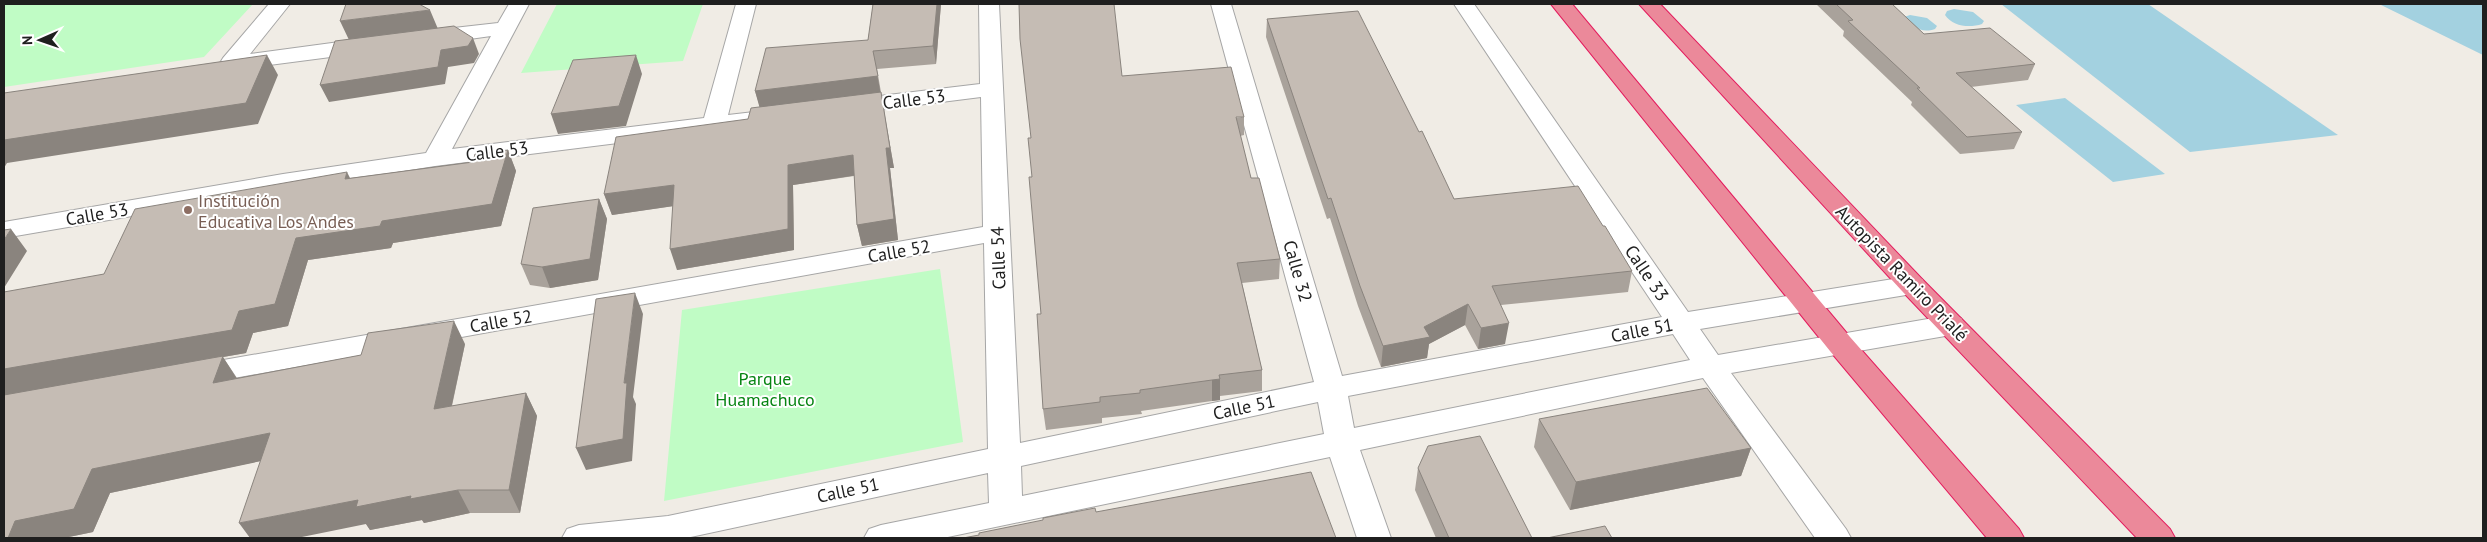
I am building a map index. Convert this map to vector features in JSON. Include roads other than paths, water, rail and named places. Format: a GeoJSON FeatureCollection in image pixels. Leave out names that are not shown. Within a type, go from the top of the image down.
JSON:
{"type":"FeatureCollection","features":[{"type":"Feature","properties":{"kind":"highway"},"geometry":{"type":"LineString","coordinates":[[1561,4],[1840,344],[2007,538]]}},
{"type":"Feature","properties":{"kind":"highway","name":"Autopista Ramiro Prialé"},"geometry":{"type":"LineString","coordinates":[[1649,4],[1912,285],[2158,538]]}},
{"type":"Feature","properties":{"kind":"street"},"geometry":{"type":"LineString","coordinates":[[280,4],[221,65],[507,28]]}},
{"type":"Feature","properties":{"kind":"street"},"geometry":{"type":"LineString","coordinates":[[435,159],[519,4]]}},
{"type":"Feature","properties":{"kind":"street"},"geometry":{"type":"LineString","coordinates":[[714,124],[746,4]]}},
{"type":"Feature","properties":{"kind":"street","name":"Calle 54"},"geometry":{"type":"LineString","coordinates":[[989,4],[1006,512]]}},
{"type":"Feature","properties":{"kind":"street","name":"Calle 32"},"geometry":{"type":"LineString","coordinates":[[1221,4],[1331,389],[1342,442],[1374,538]]}},
{"type":"Feature","properties":{"kind":"street","name":"Calle 33"},"geometry":{"type":"LineString","coordinates":[[1464,4],[1710,366],[1834,538]]}},
{"type":"Feature","properties":{"kind":"street","name":"Calle 53"},"geometry":{"type":"LineString","coordinates":[[819,111],[992,89]]}},
{"type":"Feature","properties":{"kind":"street","name":"Calle 53"},"geometry":{"type":"LineString","coordinates":[[4,230],[283,182],[435,159],[781,116]]}},
{"type":"Feature","properties":{"kind":"street","name":"Calle 52"},"geometry":{"type":"LineString","coordinates":[[170,379],[997,234]]}},
{"type":"Feature","properties":{"kind":"street","name":"Calle 51"},"geometry":{"type":"LineString","coordinates":[[579,538],[668,529],[1331,389],[1681,323],[1912,285]]}},
{"type":"Feature","properties":{"kind":"street"},"geometry":{"type":"LineString","coordinates":[[881,538],[1710,366],[1951,325]]}},
{"type":"Feature","properties":{"kind":"water"},"geometry":{"type":"Polygon","coordinates":[[[2001,4],[2148,4],[2338,135],[2190,152],[2001,4]]]}},
{"type":"Feature","properties":{"kind":"water"},"geometry":{"type":"Polygon","coordinates":[[[2379,4],[2483,4],[2483,55],[2379,4]]]}},
{"type":"Feature","properties":{"kind":"water"},"geometry":{"type":"Polygon","coordinates":[[[1954,9],[1973,12],[1984,21],[1982,24],[1972,26],[1962,26],[1952,22],[1945,15],[1947,11],[1954,9]]]}},
{"type":"Feature","properties":{"kind":"water"},"geometry":{"type":"Polygon","coordinates":[[[1910,15],[1927,18],[1937,26],[1935,29],[1921,30],[1904,17],[1910,15]]]}},
{"type":"Feature","properties":{"kind":"water"},"geometry":{"type":"Polygon","coordinates":[[[2065,98],[2165,174],[2113,182],[2016,105],[2065,98]]]}},
{"type":"Feature","properties":{"kind":"place","name":"Institución Educativa Los Andes"},"geometry":{"type":"Point","coordinates":[188,210]}},
{"type":"Feature","properties":{"kind":"park label","name":"Parque Huamachuco"},"geometry":{"type":"Point","coordinates":[765,388]}}]}
